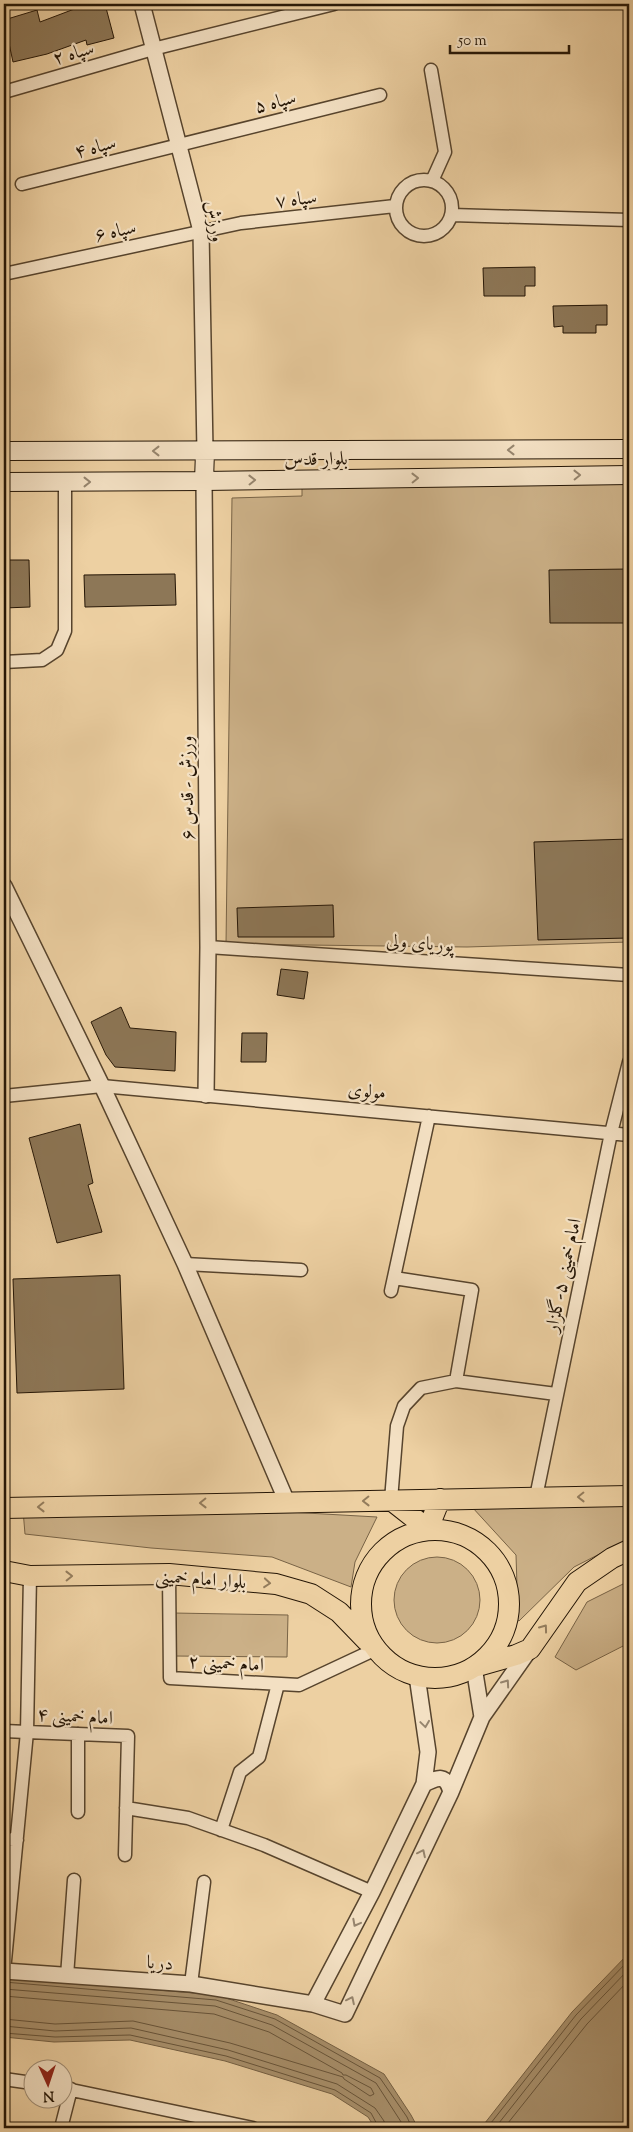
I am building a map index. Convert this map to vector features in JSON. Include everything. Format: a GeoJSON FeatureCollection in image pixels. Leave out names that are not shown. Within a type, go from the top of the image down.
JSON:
{"type":"FeatureCollection","features":[{"type":"Feature","properties":{"kind":"main road","name":"بلوار قدس"},"geometry":{"type":"LineString","coordinates":[[4,451],[629,449]]}},
{"type":"Feature","properties":{"kind":"main road"},"geometry":{"type":"LineString","coordinates":[[204,481],[205,451]]}},
{"type":"Feature","properties":{"kind":"main road","name":"بلوار قدس"},"geometry":{"type":"LineString","coordinates":[[4,482],[629,475]]}},
{"type":"Feature","properties":{"kind":"main road"},"geometry":{"type":"LineString","coordinates":[[7,1509],[629,1496]]}},
{"type":"Feature","properties":{"kind":"main road"},"geometry":{"type":"LineString","coordinates":[[428,1530],[440,1499]]}},
{"type":"Feature","properties":{"kind":"main road"},"geometry":{"type":"LineString","coordinates":[[391,1500],[428,1530]]}},
{"type":"Feature","properties":{"kind":"main road"},"geometry":{"type":"LineString","coordinates":[[474,1667],[496,1647],[504,1630],[509,1612],[509,1593],[504,1575],[494,1558],[481,1545],[465,1535],[446,1530],[410,1533],[394,1541],[381,1552],[366,1574],[360,1600],[361,1618],[366,1634],[387,1661],[417,1676],[437,1678],[456,1675],[474,1667],[530,1649],[577,1582],[612,1558],[629,1550]]}},
{"type":"Feature","properties":{"kind":"main road","name":"بلوار امام خمینی"},"geometry":{"type":"LineString","coordinates":[[4,1571],[30,1576],[169,1574],[276,1584],[311,1594],[339,1612],[376,1649]]}},
{"type":"Feature","properties":{"kind":"street","name":"ورزش"},"geometry":{"type":"LineString","coordinates":[[142,4],[201,231],[205,451]]}},
{"type":"Feature","properties":{"kind":"street","name":"سپاه ۲"},"geometry":{"type":"LineString","coordinates":[[4,92],[153,49],[334,4]]}},
{"type":"Feature","properties":{"kind":"street"},"geometry":{"type":"LineString","coordinates":[[431,70],[445,152],[432,181]]}},
{"type":"Feature","properties":{"kind":"street","name":"سپاه ۵"},"geometry":{"type":"LineString","coordinates":[[178,144],[380,95]]}},
{"type":"Feature","properties":{"kind":"street","name":"سپاه ۴"},"geometry":{"type":"LineString","coordinates":[[22,184],[178,144]]}},
{"type":"Feature","properties":{"kind":"street"},"geometry":{"type":"LineString","coordinates":[[415,181],[432,181],[439,184],[449,194],[453,208],[452,215],[449,223],[436,234],[420,236],[404,229],[396,215],[395,206],[401,191],[408,185],[415,181]]}},
{"type":"Feature","properties":{"kind":"street","name":"سپاه ۷"},"geometry":{"type":"LineString","coordinates":[[201,231],[241,223],[395,206]]}},
{"type":"Feature","properties":{"kind":"street"},"geometry":{"type":"LineString","coordinates":[[452,215],[629,220]]}},
{"type":"Feature","properties":{"kind":"street","name":"سپاه ۶"},"geometry":{"type":"LineString","coordinates":[[4,274],[201,231]]}},
{"type":"Feature","properties":{"kind":"street","name":"ورزش - قدس ۶"},"geometry":{"type":"LineString","coordinates":[[204,481],[208,947],[206,1095]]}},
{"type":"Feature","properties":{"kind":"street"},"geometry":{"type":"LineString","coordinates":[[4,662],[42,660],[58,650],[65,631],[65,482]]}},
{"type":"Feature","properties":{"kind":"street"},"geometry":{"type":"LineString","coordinates":[[4,886],[102,1086],[185,1264],[287,1502]]}},
{"type":"Feature","properties":{"kind":"street","name":"پوریای ولی"},"geometry":{"type":"LineString","coordinates":[[208,947],[629,976]]}},
{"type":"Feature","properties":{"kind":"street","name":"امام خمینی ۵-گلزار"},"geometry":{"type":"LineString","coordinates":[[536,1497],[611,1133],[629,1062]]}},
{"type":"Feature","properties":{"kind":"street","name":"مولوی"},"geometry":{"type":"LineString","coordinates":[[4,1096],[102,1086],[629,1135]]}},
{"type":"Feature","properties":{"kind":"street"},"geometry":{"type":"LineString","coordinates":[[391,1291],[429,1116]]}},
{"type":"Feature","properties":{"kind":"street"},"geometry":{"type":"LineString","coordinates":[[185,1264],[301,1270]]}},
{"type":"Feature","properties":{"kind":"street"},"geometry":{"type":"LineString","coordinates":[[394,1278],[472,1290],[456,1381]]}},
{"type":"Feature","properties":{"kind":"street"},"geometry":{"type":"LineString","coordinates":[[391,1500],[397,1426],[404,1406],[421,1388],[456,1381],[556,1394]]}},
{"type":"Feature","properties":{"kind":"street","name":"امام خمینی ۲"},"geometry":{"type":"LineString","coordinates":[[169,1574],[170,1678],[299,1685],[376,1649]]}},
{"type":"Feature","properties":{"kind":"street","name":"امام خمینی ۴"},"geometry":{"type":"LineString","coordinates":[[30,1576],[26,1732],[128,1736],[126,1808]]}},
{"type":"Feature","properties":{"kind":"street"},"geometry":{"type":"LineString","coordinates":[[451,1792],[482,1717],[530,1649]]}},
{"type":"Feature","properties":{"kind":"street"},"geometry":{"type":"LineString","coordinates":[[474,1667],[482,1717]]}},
{"type":"Feature","properties":{"kind":"street"},"geometry":{"type":"LineString","coordinates":[[313,2004],[372,1892],[424,1784],[428,1752],[417,1676]]}},
{"type":"Feature","properties":{"kind":"street"},"geometry":{"type":"LineString","coordinates":[[221,1830],[240,1772],[259,1757],[278,1684]]}},
{"type":"Feature","properties":{"kind":"street"},"geometry":{"type":"LineString","coordinates":[[4,1731],[26,1732],[4,1971]]}},
{"type":"Feature","properties":{"kind":"street"},"geometry":{"type":"LineString","coordinates":[[78,1734],[78,1812]]}},
{"type":"Feature","properties":{"kind":"street"},"geometry":{"type":"LineString","coordinates":[[424,1784],[438,1778],[444,1779],[449,1783],[451,1792]]}},
{"type":"Feature","properties":{"kind":"street","name":"دریا"},"geometry":{"type":"LineString","coordinates":[[4,1971],[191,1984],[313,2004],[344,2014],[451,1792]]}},
{"type":"Feature","properties":{"kind":"street"},"geometry":{"type":"LineString","coordinates":[[125,1855],[126,1808],[188,1818],[264,1845],[372,1892]]}},
{"type":"Feature","properties":{"kind":"street"},"geometry":{"type":"LineString","coordinates":[[4,1839],[17,1840]]}},
{"type":"Feature","properties":{"kind":"street"},"geometry":{"type":"LineString","coordinates":[[67,1976],[74,1880]]}},
{"type":"Feature","properties":{"kind":"street"},"geometry":{"type":"LineString","coordinates":[[191,1984],[204,1882]]}},
{"type":"Feature","properties":{"kind":"street"},"geometry":{"type":"LineString","coordinates":[[4,2079],[22,2082]]}},
{"type":"Feature","properties":{"kind":"street"},"geometry":{"type":"LineString","coordinates":[[72,2089],[253,2128]]}},
{"type":"Feature","properties":{"kind":"street"},"geometry":{"type":"LineString","coordinates":[[61,2128],[64,2110]]}},
{"type":"Feature","properties":{"kind":"shaded area"},"geometry":{"type":"Polygon","coordinates":[[[629,480],[629,942],[467,947],[226,944],[232,498],[302,496],[302,483],[629,480]]]}},
{"type":"Feature","properties":{"kind":"shaded area"},"geometry":{"type":"Polygon","coordinates":[[[629,1504],[629,1539],[574,1567],[519,1621],[513,1617],[517,1586],[516,1555],[472,1507],[629,1504]]]}},
{"type":"Feature","properties":{"kind":"shaded area"},"geometry":{"type":"Polygon","coordinates":[[[23,1510],[271,1511],[377,1517],[355,1562],[351,1587],[272,1557],[151,1548],[25,1534],[23,1510]]]}},
{"type":"Feature","properties":{"kind":"shaded area"},"geometry":{"type":"Polygon","coordinates":[[[437,1557],[453,1560],[461,1564],[473,1576],[477,1584],[480,1600],[477,1616],[473,1624],[461,1636],[453,1640],[437,1643],[421,1640],[413,1636],[401,1624],[397,1616],[394,1600],[397,1584],[401,1576],[413,1564],[421,1560],[437,1557]]]}},
{"type":"Feature","properties":{"kind":"shaded area"},"geometry":{"type":"Polygon","coordinates":[[[629,1581],[629,1643],[576,1670],[555,1657],[587,1602],[629,1581]]]}},
{"type":"Feature","properties":{"kind":"shaded area"},"geometry":{"type":"Polygon","coordinates":[[[173,1613],[288,1615],[287,1657],[173,1656],[173,1613]]]}},
{"type":"Feature","properties":{"kind":"water"},"geometry":{"type":"Polygon","coordinates":[[[629,1953],[629,2128],[481,2128],[572,2012],[629,1953]]]}},
{"type":"Feature","properties":{"kind":"water"},"geometry":{"type":"Polygon","coordinates":[[[4,1977],[217,1995],[277,2015],[384,2074],[418,2128],[375,2128],[368,2117],[332,2094],[225,2061],[130,2040],[54,2042],[4,2037],[4,1977]]]}},
{"type":"Feature","properties":{"kind":"building"},"geometry":{"type":"Polygon","coordinates":[[[75,4],[105,4],[114,38],[87,45],[86,40],[47,54],[13,62],[4,20],[37,10],[40,22],[77,8],[75,4]]]}},
{"type":"Feature","properties":{"kind":"building"},"geometry":{"type":"Polygon","coordinates":[[[535,267],[535,286],[525,286],[525,296],[484,296],[483,268],[535,267]]]}},
{"type":"Feature","properties":{"kind":"building"},"geometry":{"type":"Polygon","coordinates":[[[607,305],[607,325],[596,325],[596,333],[563,333],[563,326],[554,327],[553,306],[607,305]]]}},
{"type":"Feature","properties":{"kind":"building"},"geometry":{"type":"Polygon","coordinates":[[[4,560],[29,560],[30,607],[4,608],[4,560]]]}},
{"type":"Feature","properties":{"kind":"building"},"geometry":{"type":"Polygon","coordinates":[[[629,569],[629,623],[550,623],[549,570],[629,569]]]}},
{"type":"Feature","properties":{"kind":"building"},"geometry":{"type":"Polygon","coordinates":[[[175,574],[176,605],[85,607],[84,575],[175,574]]]}},
{"type":"Feature","properties":{"kind":"building"},"geometry":{"type":"Polygon","coordinates":[[[629,839],[629,938],[538,940],[534,842],[629,839]]]}},
{"type":"Feature","properties":{"kind":"building"},"geometry":{"type":"Polygon","coordinates":[[[333,905],[334,937],[238,937],[237,908],[333,905]]]}},
{"type":"Feature","properties":{"kind":"building"},"geometry":{"type":"Polygon","coordinates":[[[281,969],[308,972],[304,999],[277,995],[281,969]]]}},
{"type":"Feature","properties":{"kind":"building"},"geometry":{"type":"Polygon","coordinates":[[[121,1007],[130,1028],[176,1032],[175,1071],[115,1067],[106,1055],[91,1022],[121,1007]]]}},
{"type":"Feature","properties":{"kind":"building"},"geometry":{"type":"Polygon","coordinates":[[[242,1033],[267,1033],[266,1062],[241,1062],[242,1033]]]}},
{"type":"Feature","properties":{"kind":"building"},"geometry":{"type":"Polygon","coordinates":[[[80,1124],[93,1183],[88,1185],[102,1232],[57,1243],[29,1138],[80,1124]]]}},
{"type":"Feature","properties":{"kind":"building"},"geometry":{"type":"Polygon","coordinates":[[[120,1275],[124,1389],[17,1393],[13,1279],[120,1275]]]}}]}
